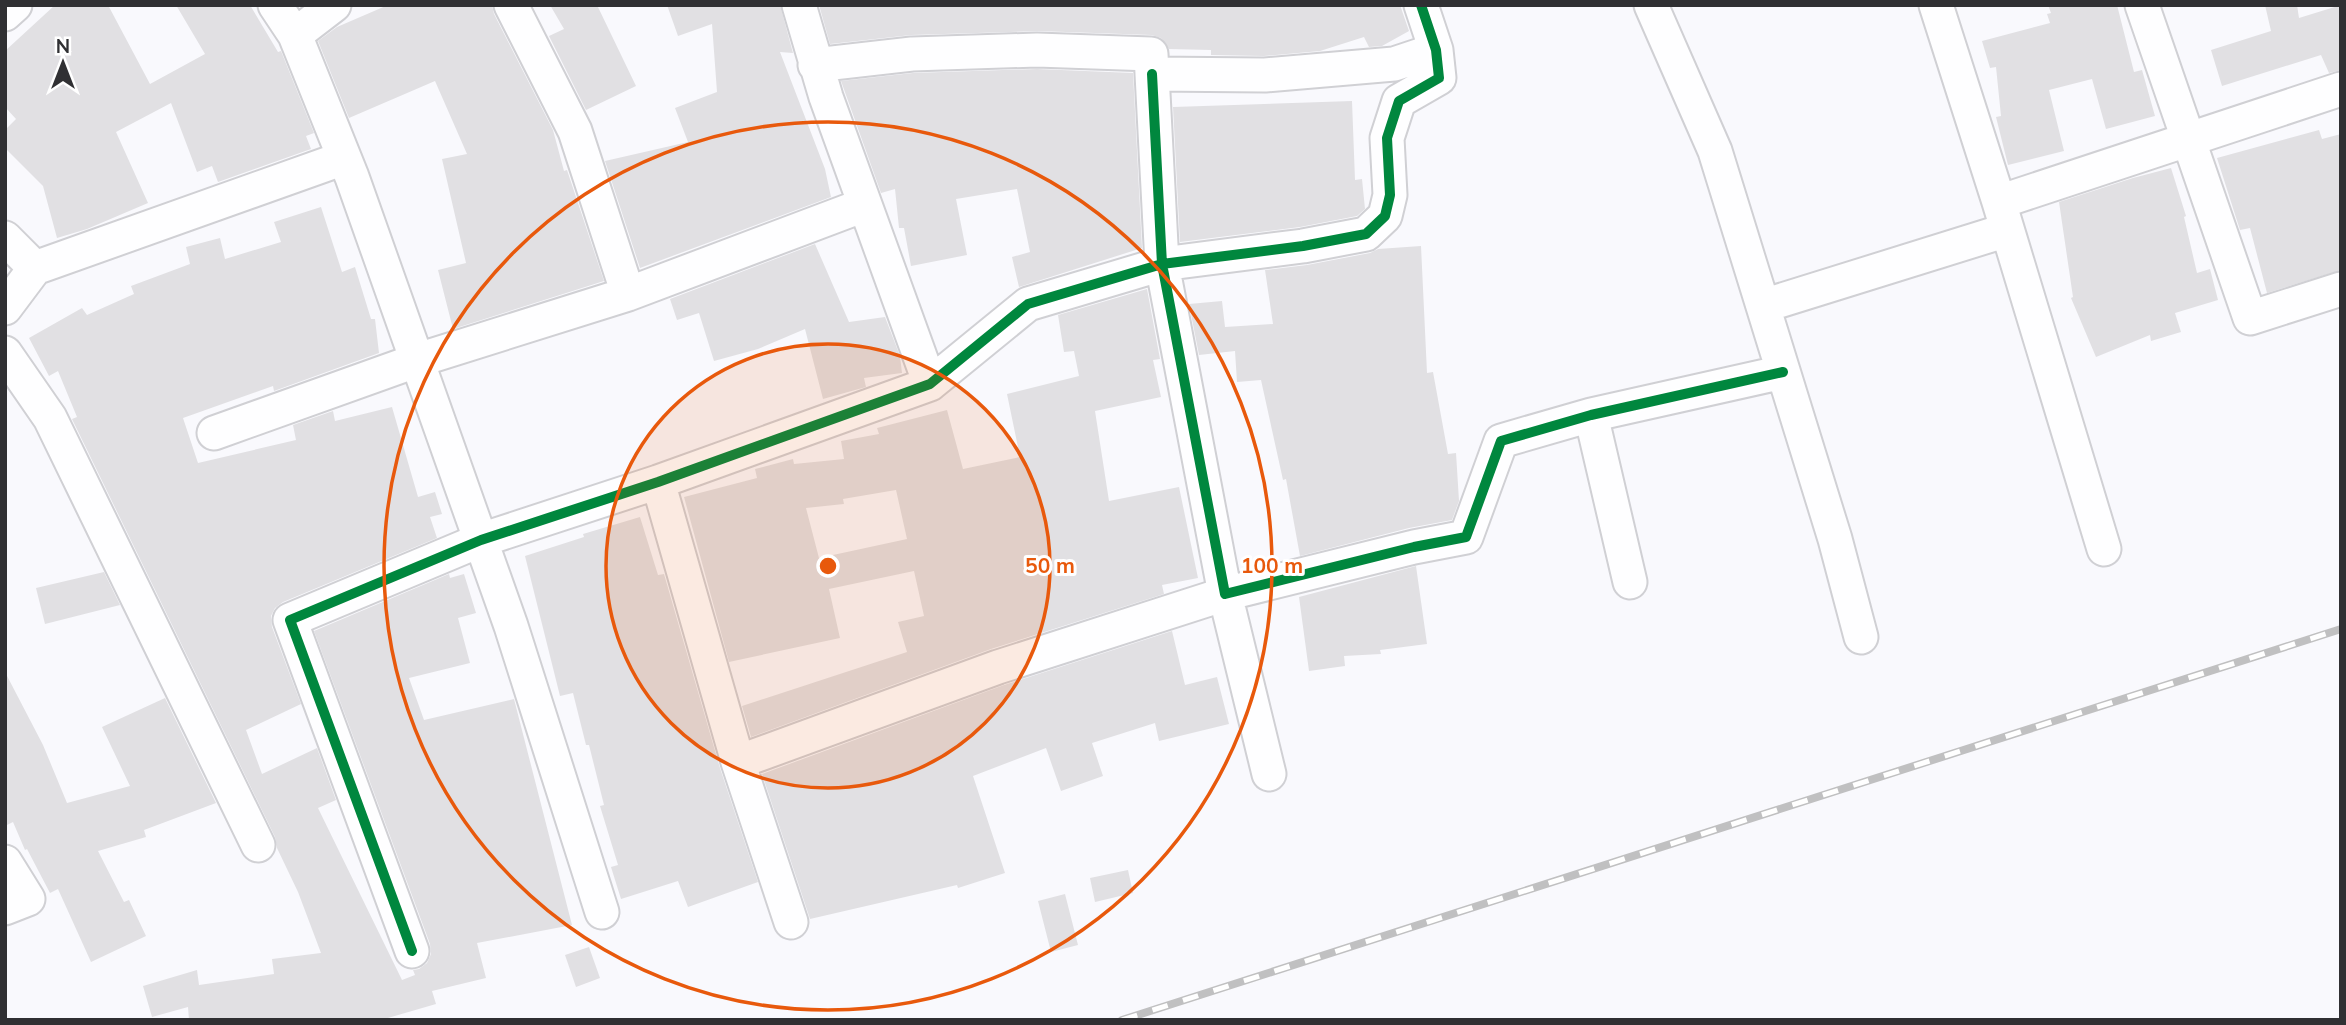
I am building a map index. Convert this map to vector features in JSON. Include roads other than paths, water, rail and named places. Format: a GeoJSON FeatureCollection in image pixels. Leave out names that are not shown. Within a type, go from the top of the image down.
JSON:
{"type":"FeatureCollection","features":[{"type":"Feature","properties":{"kind":"street"},"geometry":{"type":"LineString","coordinates":[[5,14],[15,5]]}},
{"type":"Feature","properties":{"kind":"street"},"geometry":{"type":"LineString","coordinates":[[275,5],[295,35],[344,158],[418,360],[511,626],[602,912]]}},
{"type":"Feature","properties":{"kind":"street"},"geometry":{"type":"LineString","coordinates":[[295,35],[334,5]]}},
{"type":"Feature","properties":{"kind":"street"},"geometry":{"type":"LineString","coordinates":[[511,5],[575,131],[628,294]]}},
{"type":"Feature","properties":{"kind":"street"},"geometry":{"type":"LineString","coordinates":[[799,5],[815,65],[930,384]]}},
{"type":"Feature","properties":{"kind":"street"},"geometry":{"type":"LineString","coordinates":[[412,951],[290,620],[481,540],[658,482],[930,384],[1028,304],[1162,264],[1303,246],[1366,234],[1385,216],[1388,206],[1390,195],[1387,138],[1399,101],[1439,78],[1436,50],[1421,5]]}},
{"type":"Feature","properties":{"kind":"street"},"geometry":{"type":"LineString","coordinates":[[1651,5],[1715,152],[1835,539],[1861,637]]}},
{"type":"Feature","properties":{"kind":"street"},"geometry":{"type":"LineString","coordinates":[[1936,5],[2104,549]]}},
{"type":"Feature","properties":{"kind":"street"},"geometry":{"type":"LineString","coordinates":[[2142,5],[2249,318],[2341,289]]}},
{"type":"Feature","properties":{"kind":"street"},"geometry":{"type":"LineString","coordinates":[[815,65],[912,54],[1037,50],[1151,54],[1162,264],[1225,594],[1269,774]]}},
{"type":"Feature","properties":{"kind":"street"},"geometry":{"type":"LineString","coordinates":[[1152,74],[1265,75],[1394,64],[1436,50]]}},
{"type":"Feature","properties":{"kind":"street"},"geometry":{"type":"LineString","coordinates":[[1763,306],[2003,216],[2187,140],[2341,89]]}},
{"type":"Feature","properties":{"kind":"street"},"geometry":{"type":"LineString","coordinates":[[5,308],[35,268],[344,158]]}},
{"type":"Feature","properties":{"kind":"street"},"geometry":{"type":"LineString","coordinates":[[214,433],[418,360],[628,294],[864,205]]}},
{"type":"Feature","properties":{"kind":"street"},"geometry":{"type":"LineString","coordinates":[[5,238],[35,268]]}},
{"type":"Feature","properties":{"kind":"street"},"geometry":{"type":"LineString","coordinates":[[5,353],[50,418],[258,845]]}},
{"type":"Feature","properties":{"kind":"street"},"geometry":{"type":"LineString","coordinates":[[738,761],[998,667],[1225,594],[1414,547],[1466,537],[1501,442],[1591,415],[1783,372]]}},
{"type":"Feature","properties":{"kind":"street"},"geometry":{"type":"LineString","coordinates":[[1591,415],[1630,582]]}},
{"type":"Feature","properties":{"kind":"street"},"geometry":{"type":"LineString","coordinates":[[658,482],[738,761],[791,922]]}},
{"type":"Feature","properties":{"kind":"street"},"geometry":{"type":"LineString","coordinates":[[5,862],[28,899],[5,908]]}},
{"type":"Feature","properties":{"kind":"railway"},"geometry":{"type":"LineString","coordinates":[[1122,1020],[2341,629]]}}]}
